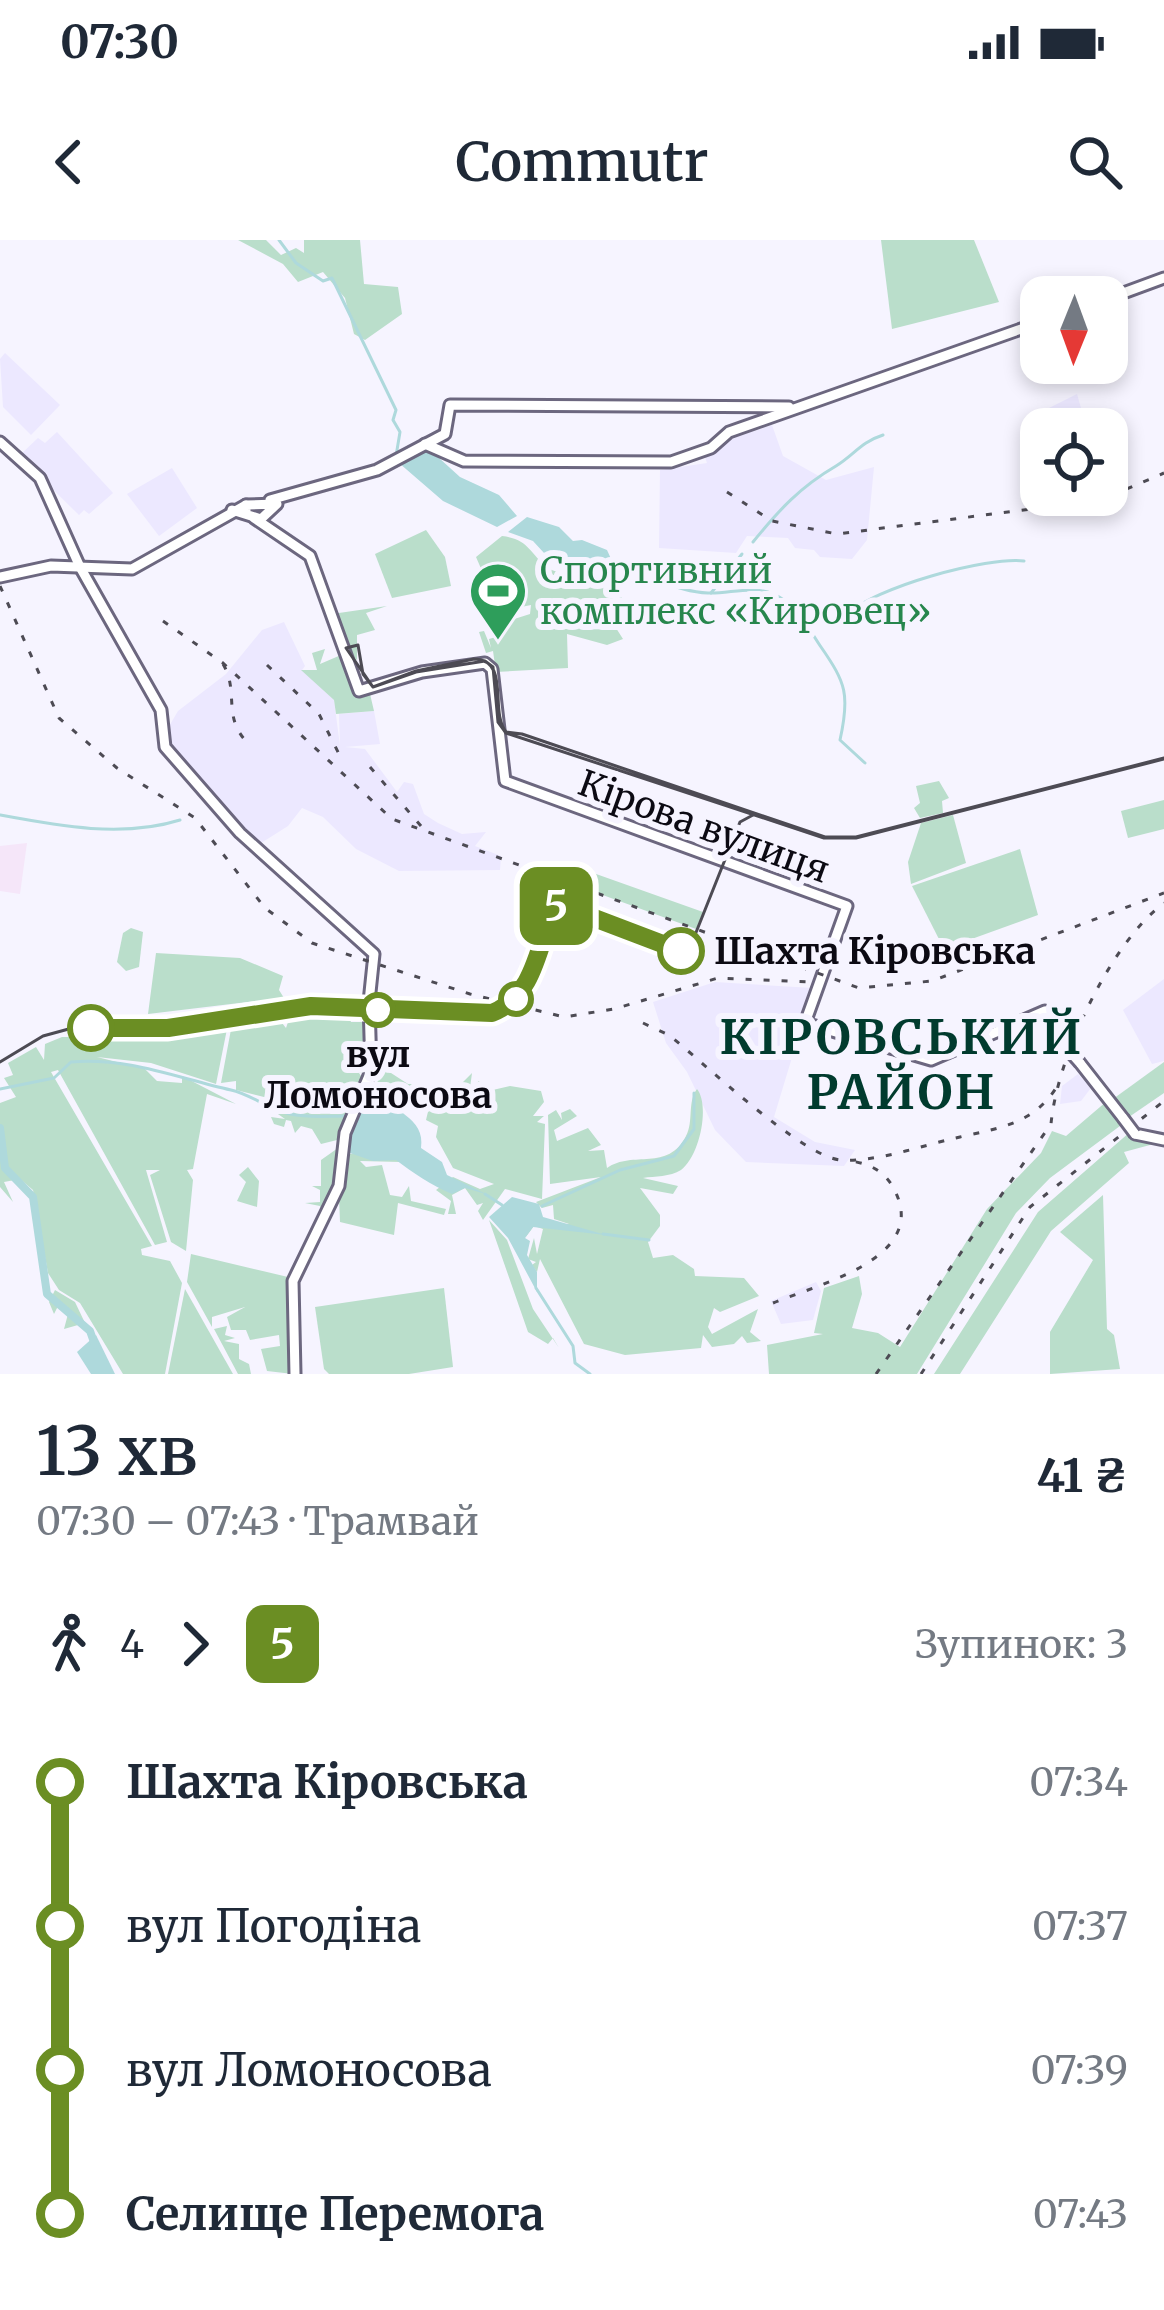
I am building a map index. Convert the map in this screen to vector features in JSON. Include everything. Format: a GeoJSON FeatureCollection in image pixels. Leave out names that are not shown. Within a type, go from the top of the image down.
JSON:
{"type":"FeatureCollection","features":[{"type":"Feature","properties":{"kind":"main road"},"geometry":{"type":"LineString","coordinates":[[1128,291],[1164,278]]}},
{"type":"Feature","properties":{"kind":"main road"},"geometry":{"type":"LineString","coordinates":[[424,444],[468,461],[671,462],[712,447],[729,432],[1020,329]]}},
{"type":"Feature","properties":{"kind":"main road"},"geometry":{"type":"LineString","coordinates":[[0,577],[52,566],[132,569],[227,511],[270,513],[294,495],[387,466],[445,434],[446,408],[802,406]]}},
{"type":"Feature","properties":{"kind":"main road"},"geometry":{"type":"LineString","coordinates":[[0,442],[40,478],[80,567],[163,715],[165,747],[240,833],[374,952],[369,996],[373,1057],[345,1133],[339,1186],[292,1280],[295,1374]]}},
{"type":"Feature","properties":{"kind":"main road"},"geometry":{"type":"LineString","coordinates":[[249,512],[270,513]]}},
{"type":"Feature","properties":{"kind":"main road","name":"Кірова вулиця"},"geometry":{"type":"LineString","coordinates":[[270,513],[309,555],[359,691],[422,672],[485,663],[492,669],[505,781],[847,906],[805,1023],[931,1060],[1046,1012],[1064,1045],[1135,1134],[1164,1139]]}},
{"type":"Feature","properties":{"kind":"shaded area"},"geometry":{"type":"Polygon","coordinates":[[[238,240],[266,240],[281,255],[296,248],[304,253],[304,240],[360,240],[364,284],[398,287],[402,314],[365,340],[354,334],[345,298],[323,272],[298,282],[283,264],[238,240]]]}},
{"type":"Feature","properties":{"kind":"shaded area"},"geometry":{"type":"Polygon","coordinates":[[[881,240],[974,240],[999,302],[892,329],[881,240]]]}},
{"type":"Feature","properties":{"kind":"shaded area"},"geometry":{"type":"Polygon","coordinates":[[[5,353],[60,405],[31,435],[3,407],[0,359],[5,353]]]}},
{"type":"Feature","properties":{"kind":"shaded area"},"geometry":{"type":"Polygon","coordinates":[[[1077,394],[1081,408],[1049,408],[1077,394]]]}},
{"type":"Feature","properties":{"kind":"shaded area"},"geometry":{"type":"Polygon","coordinates":[[[772,425],[783,456],[826,480],[874,467],[867,540],[852,559],[820,557],[814,550],[795,548],[788,538],[747,536],[736,553],[659,548],[660,470],[707,463],[705,457],[733,438],[772,425]]]}},
{"type":"Feature","properties":{"kind":"shaded area"},"geometry":{"type":"Polygon","coordinates":[[[57,432],[113,493],[89,514],[84,510],[79,515],[19,456],[38,438],[45,443],[57,432]]]}},
{"type":"Feature","properties":{"kind":"shaded area"},"geometry":{"type":"Polygon","coordinates":[[[428,448],[460,477],[499,495],[517,516],[497,527],[443,501],[399,463],[428,448]]]}},
{"type":"Feature","properties":{"kind":"shaded area"},"geometry":{"type":"Polygon","coordinates":[[[172,468],[197,508],[159,536],[127,494],[172,468]]]}},
{"type":"Feature","properties":{"kind":"shaded area"},"geometry":{"type":"Polygon","coordinates":[[[527,517],[559,527],[573,541],[607,550],[616,570],[613,576],[556,566],[533,541],[508,532],[527,517]]]}},
{"type":"Feature","properties":{"kind":"shaded area"},"geometry":{"type":"Polygon","coordinates":[[[426,530],[445,557],[451,586],[392,598],[375,554],[426,530]]]}},
{"type":"Feature","properties":{"kind":"shaded area"},"geometry":{"type":"Polygon","coordinates":[[[502,536],[523,543],[552,570],[623,590],[616,628],[623,639],[607,645],[567,634],[568,668],[496,672],[493,651],[486,653],[479,632],[484,631],[491,648],[489,639],[499,636],[496,625],[530,614],[531,605],[521,607],[500,592],[477,593],[474,585],[486,580],[476,557],[502,536]]]}},
{"type":"Feature","properties":{"kind":"shaded area"},"geometry":{"type":"Polygon","coordinates":[[[387,606],[366,613],[375,630],[357,635],[357,660],[348,653],[332,614],[387,606]]]}},
{"type":"Feature","properties":{"kind":"shaded area"},"geometry":{"type":"Polygon","coordinates":[[[284,622],[305,666],[302,670],[334,700],[340,746],[339,714],[374,711],[380,744],[345,747],[365,749],[397,792],[404,782],[413,784],[424,814],[438,823],[462,834],[486,832],[475,846],[501,856],[500,870],[399,871],[356,849],[323,817],[302,808],[288,826],[258,845],[165,743],[165,733],[178,711],[226,674],[262,630],[284,622]]]}},
{"type":"Feature","properties":{"kind":"shaded area"},"geometry":{"type":"Polygon","coordinates":[[[325,649],[320,664],[341,655],[360,694],[370,694],[374,711],[336,714],[334,700],[301,670],[317,670],[312,653],[325,649]]]}},
{"type":"Feature","properties":{"kind":"shaded area"},"geometry":{"type":"Polygon","coordinates":[[[939,781],[949,798],[942,801],[943,813],[920,818],[914,808],[920,803],[916,786],[939,781]]]}},
{"type":"Feature","properties":{"kind":"shaded area"},"geometry":{"type":"Polygon","coordinates":[[[1164,800],[1164,829],[1128,838],[1121,811],[1164,800]]]}},
{"type":"Feature","properties":{"kind":"shaded area"},"geometry":{"type":"Polygon","coordinates":[[[953,815],[966,863],[911,884],[908,862],[921,823],[953,815]]]}},
{"type":"Feature","properties":{"kind":"shaded area"},"geometry":{"type":"Polygon","coordinates":[[[27,843],[20,894],[0,891],[0,846],[27,843]]]}},
{"type":"Feature","properties":{"kind":"shaded area"},"geometry":{"type":"Polygon","coordinates":[[[1020,849],[1038,915],[944,949],[912,886],[1020,849]]]}},
{"type":"Feature","properties":{"kind":"shaded area"},"geometry":{"type":"Polygon","coordinates":[[[568,864],[703,912],[696,929],[556,878],[561,866],[568,864]]]}},
{"type":"Feature","properties":{"kind":"shaded area"},"geometry":{"type":"Polygon","coordinates":[[[131,928],[143,932],[139,967],[126,971],[117,962],[123,933],[131,928]]]}},
{"type":"Feature","properties":{"kind":"shaded area"},"geometry":{"type":"Polygon","coordinates":[[[156,953],[240,958],[283,976],[279,990],[284,998],[272,999],[274,1007],[281,1006],[205,1020],[256,1009],[257,1001],[148,1014],[156,953]]]}},
{"type":"Feature","properties":{"kind":"shaded area"},"geometry":{"type":"Polygon","coordinates":[[[1164,979],[1164,1061],[1152,1064],[1123,1010],[1164,979]]]}},
{"type":"Feature","properties":{"kind":"shaded area"},"geometry":{"type":"Polygon","coordinates":[[[715,982],[813,988],[774,1117],[815,1142],[855,1150],[844,1166],[746,1162],[715,1130],[687,1072],[666,1043],[653,1002],[715,982]]]}},
{"type":"Feature","properties":{"kind":"shaded area"},"geometry":{"type":"Polygon","coordinates":[[[347,1009],[351,1022],[367,1022],[367,1073],[359,1073],[365,1082],[343,1093],[343,1084],[331,1097],[298,1109],[341,1107],[357,1093],[323,1214],[320,1206],[305,1203],[320,1202],[320,1190],[312,1186],[321,1186],[321,1160],[338,1148],[337,1140],[321,1144],[312,1129],[301,1126],[295,1133],[291,1121],[286,1120],[284,1127],[274,1124],[271,1117],[285,1119],[268,1107],[280,1101],[236,1090],[236,1081],[221,1083],[232,1024],[278,1018],[286,1028],[290,1016],[275,1013],[347,1009]]]}},
{"type":"Feature","properties":{"kind":"shaded area"},"geometry":{"type":"Polygon","coordinates":[[[228,1024],[216,1084],[151,1063],[97,1057],[145,1069],[157,1081],[182,1083],[182,1076],[236,1104],[207,1094],[193,1169],[187,1170],[193,1180],[186,1251],[171,1242],[150,1175],[160,1170],[146,1170],[167,1242],[155,1245],[58,1070],[51,1072],[152,1246],[141,1249],[142,1255],[170,1261],[182,1283],[165,1374],[123,1374],[80,1303],[59,1290],[48,1273],[33,1190],[20,1179],[4,1182],[13,1202],[0,1187],[0,1103],[16,1097],[4,1078],[13,1075],[8,1063],[36,1047],[44,1060],[45,1044],[62,1037],[152,1037],[228,1024]]]}},
{"type":"Feature","properties":{"kind":"shaded area"},"geometry":{"type":"Polygon","coordinates":[[[374,1062],[408,1084],[461,1084],[472,1073],[470,1088],[479,1081],[484,1092],[510,1086],[541,1091],[544,1102],[533,1116],[544,1116],[537,1122],[545,1124],[542,1199],[505,1189],[483,1220],[478,1211],[483,1203],[477,1205],[465,1188],[452,1195],[456,1214],[448,1214],[451,1201],[436,1190],[453,1177],[480,1189],[494,1184],[453,1168],[436,1137],[438,1126],[426,1120],[432,1095],[425,1094],[416,1103],[410,1095],[390,1098],[372,1074],[374,1062]]]}},
{"type":"Feature","properties":{"kind":"shaded area"},"geometry":{"type":"Polygon","coordinates":[[[1164,1062],[1164,1093],[1129,1117],[1113,1099],[1164,1062]]]}},
{"type":"Feature","properties":{"kind":"shaded area"},"geometry":{"type":"Polygon","coordinates":[[[1078,1074],[1091,1088],[1081,1101],[1060,1104],[1062,1086],[1078,1074]]]}},
{"type":"Feature","properties":{"kind":"shaded area"},"geometry":{"type":"Polygon","coordinates":[[[373,1089],[413,1122],[421,1148],[442,1162],[447,1175],[486,1194],[465,1188],[452,1194],[396,1160],[373,1161],[347,1152],[346,1136],[366,1093],[373,1089]]]}},
{"type":"Feature","properties":{"kind":"shaded area"},"geometry":{"type":"Polygon","coordinates":[[[697,1089],[703,1118],[688,1163],[672,1174],[643,1178],[678,1186],[673,1194],[640,1188],[660,1215],[660,1226],[648,1242],[653,1258],[673,1255],[694,1269],[695,1276],[744,1278],[759,1296],[720,1312],[714,1308],[708,1327],[712,1334],[758,1309],[750,1332],[761,1341],[747,1343],[742,1336],[734,1344],[712,1347],[703,1335],[701,1348],[625,1355],[584,1344],[540,1259],[537,1272],[532,1265],[536,1262],[528,1259],[534,1238],[537,1254],[543,1229],[534,1226],[525,1238],[530,1225],[569,1224],[554,1219],[553,1205],[542,1208],[536,1202],[601,1177],[550,1184],[548,1115],[556,1110],[562,1120],[561,1113],[570,1109],[577,1116],[554,1130],[557,1141],[588,1128],[601,1145],[588,1151],[604,1150],[607,1168],[660,1157],[679,1147],[697,1089]]]}},
{"type":"Feature","properties":{"kind":"shaded area"},"geometry":{"type":"Polygon","coordinates":[[[1107,1101],[1124,1123],[1050,1178],[1016,1213],[917,1374],[769,1374],[767,1345],[823,1334],[814,1333],[824,1288],[859,1276],[862,1294],[852,1328],[878,1333],[900,1347],[987,1209],[1041,1153],[1052,1131],[1066,1136],[1107,1101]]]}},
{"type":"Feature","properties":{"kind":"shaded area"},"geometry":{"type":"Polygon","coordinates":[[[1130,1132],[1161,1142],[1124,1152],[1129,1163],[1051,1231],[960,1374],[934,1374],[1038,1212],[1130,1132]]]}},
{"type":"Feature","properties":{"kind":"shaded area"},"geometry":{"type":"Polygon","coordinates":[[[346,1148],[349,1154],[392,1150],[401,1162],[360,1161],[366,1167],[382,1165],[390,1195],[402,1197],[409,1186],[411,1201],[446,1209],[444,1215],[398,1203],[394,1235],[340,1222],[339,1197],[328,1217],[346,1148]]]}},
{"type":"Feature","properties":{"kind":"shaded area"},"geometry":{"type":"Polygon","coordinates":[[[248,1167],[259,1181],[257,1207],[237,1201],[246,1182],[239,1175],[248,1167]]]}},
{"type":"Feature","properties":{"kind":"shaded area"},"geometry":{"type":"Polygon","coordinates":[[[1103,1195],[1107,1329],[1114,1335],[1120,1369],[1050,1374],[1050,1332],[1093,1260],[1060,1232],[1103,1195]]]}},
{"type":"Feature","properties":{"kind":"shaded area"},"geometry":{"type":"Polygon","coordinates":[[[512,1197],[539,1204],[543,1217],[606,1235],[533,1227],[525,1238],[530,1241],[527,1255],[537,1272],[537,1292],[508,1238],[489,1217],[512,1197]]]}},
{"type":"Feature","properties":{"kind":"shaded area"},"geometry":{"type":"Polygon","coordinates":[[[489,1220],[507,1240],[533,1309],[553,1338],[548,1344],[528,1332],[489,1220]]]}},
{"type":"Feature","properties":{"kind":"shaded area"},"geometry":{"type":"Polygon","coordinates":[[[191,1254],[288,1277],[293,1374],[267,1371],[261,1349],[280,1346],[279,1335],[250,1340],[246,1330],[231,1330],[227,1317],[245,1307],[212,1317],[212,1327],[187,1282],[191,1254]]]}},
{"type":"Feature","properties":{"kind":"shaded area"},"geometry":{"type":"Polygon","coordinates":[[[816,1282],[821,1291],[813,1320],[781,1324],[771,1301],[816,1282]]]}},
{"type":"Feature","properties":{"kind":"shaded area"},"geometry":{"type":"Polygon","coordinates":[[[444,1288],[453,1367],[409,1374],[329,1374],[324,1369],[315,1307],[444,1288]]]}},
{"type":"Feature","properties":{"kind":"shaded area"},"geometry":{"type":"Polygon","coordinates":[[[185,1289],[233,1374],[168,1374],[185,1289]]]}},
{"type":"Feature","properties":{"kind":"shaded area"},"geometry":{"type":"Polygon","coordinates":[[[55,1290],[75,1302],[85,1323],[64,1329],[68,1314],[59,1304],[54,1314],[49,1302],[55,1290]]]}},
{"type":"Feature","properties":{"kind":"shaded area"},"geometry":{"type":"Polygon","coordinates":[[[227,1326],[225,1335],[235,1338],[224,1341],[239,1344],[239,1359],[249,1364],[251,1374],[238,1374],[214,1329],[227,1326]]]}},
{"type":"Feature","properties":{"kind":"shaded area"},"geometry":{"type":"Polygon","coordinates":[[[96,1335],[115,1374],[91,1374],[77,1352],[96,1335]]]}},
{"type":"Feature","properties":{"kind":"waterway"},"geometry":{"type":"LineString","coordinates":[[279,240],[296,263],[323,281],[332,278],[396,410],[393,420],[400,432],[396,456]]}},
{"type":"Feature","properties":{"kind":"waterway"},"geometry":{"type":"LineString","coordinates":[[753,542],[801,491],[883,435]]}},
{"type":"Feature","properties":{"kind":"waterway"},"geometry":{"type":"LineString","coordinates":[[711,593],[742,554]]}},
{"type":"Feature","properties":{"kind":"waterway"},"geometry":{"type":"LineString","coordinates":[[793,608],[848,615],[880,594],[932,576],[1024,561]]}},
{"type":"Feature","properties":{"kind":"waterway"},"geometry":{"type":"LineString","coordinates":[[618,570],[696,592],[765,591],[789,604],[836,670],[845,700],[840,740],[865,763]]}},
{"type":"Feature","properties":{"kind":"waterway"},"geometry":{"type":"LineString","coordinates":[[0,815],[114,829],[180,820]]}},
{"type":"Feature","properties":{"kind":"waterway"},"geometry":{"type":"LineString","coordinates":[[0,1089],[54,1078],[71,1062],[92,1061],[152,1070],[238,1092],[290,1114],[346,1116]]}},
{"type":"Feature","properties":{"kind":"waterway"},"geometry":{"type":"LineString","coordinates":[[542,1206],[620,1170],[674,1156],[694,1129],[694,1093]]}},
{"type":"Feature","properties":{"kind":"waterway"},"geometry":{"type":"LineString","coordinates":[[0,1128],[5,1168],[33,1197],[47,1294],[90,1331],[95,1345]]}},
{"type":"Feature","properties":{"kind":"waterway"},"geometry":{"type":"LineString","coordinates":[[485,1194],[502,1205]]}},
{"type":"Feature","properties":{"kind":"waterway"},"geometry":{"type":"LineString","coordinates":[[603,1234],[649,1240]]}},
{"type":"Feature","properties":{"kind":"waterway"},"geometry":{"type":"LineString","coordinates":[[536,1288],[573,1346],[575,1363],[590,1374]]}},
{"type":"Feature","properties":{"kind":"tram line"},"geometry":{"type":"LineString","coordinates":[[1164,758],[856,837],[825,837],[506,732],[496,677],[492,668],[485,662],[474,659],[416,671],[373,687],[363,674],[358,645],[346,648],[373,687],[416,672],[485,661],[493,667],[498,722],[506,733],[824,838],[856,838],[1164,759]]}},
{"type":"Feature","properties":{"kind":"tram line"},"geometry":{"type":"LineString","coordinates":[[0,1062],[43,1036],[76,1027],[168,1027],[311,1005],[492,1012],[522,991],[552,908],[560,904],[689,950],[740,822],[753,815]]}},
{"type":"Feature","properties":{"kind":"tram line","name":"5"},"geometry":{"type":"LineString","coordinates":[[91,1028],[153,1030],[311,1006],[492,1013],[511,1005],[522,991],[553,909],[560,905],[681,951]]}},
{"type":"Feature","properties":{"kind":"railway"},"geometry":{"type":"LineString","coordinates":[[727,492],[772,521],[837,534],[1101,500],[1164,473]]}},
{"type":"Feature","properties":{"kind":"railway"},"geometry":{"type":"LineString","coordinates":[[0,586],[59,718],[117,768],[195,818],[265,908],[312,943],[470,994],[564,1017],[614,1009],[718,978],[812,982]]}},
{"type":"Feature","properties":{"kind":"railway"},"geometry":{"type":"LineString","coordinates":[[163,621],[223,663],[392,819],[859,988],[932,981],[1164,893]]}},
{"type":"Feature","properties":{"kind":"railway"},"geometry":{"type":"LineString","coordinates":[[223,664],[235,721],[245,740]]}},
{"type":"Feature","properties":{"kind":"railway"},"geometry":{"type":"LineString","coordinates":[[267,665],[319,714],[342,760]]}},
{"type":"Feature","properties":{"kind":"railway"},"geometry":{"type":"LineString","coordinates":[[370,767],[421,826]]}},
{"type":"Feature","properties":{"kind":"railway"},"geometry":{"type":"LineString","coordinates":[[876,1374],[1051,1124],[1064,1067],[1090,1004],[1124,945],[1164,903]]}},
{"type":"Feature","properties":{"kind":"railway"},"geometry":{"type":"LineString","coordinates":[[643,1023],[669,1035],[803,1143],[841,1160],[886,1156],[1001,1127],[1037,1110],[1056,1088]]}},
{"type":"Feature","properties":{"kind":"railway"},"geometry":{"type":"LineString","coordinates":[[921,1374],[1030,1207],[1164,1101]]}},
{"type":"Feature","properties":{"kind":"railway"},"geometry":{"type":"LineString","coordinates":[[773,1303],[863,1266],[896,1235],[901,1215],[891,1184],[877,1170],[851,1161]]}},
{"type":"Feature","properties":{"kind":"place","name":"Cпортивний комплекс «Кировец»"},"geometry":{"type":"Point","coordinates":[498,642]}},
{"type":"Feature","properties":{"kind":"place","name":"Шахта Кіровська"},"geometry":{"type":"Point","coordinates":[681,951]}},
{"type":"Feature","properties":{"kind":"place","name":"вул Ломоносова"},"geometry":{"type":"Point","coordinates":[378,1010]}},
{"type":"Feature","properties":{"kind":"district","name":"КІРОВСЬКИЙ РАЙОН"},"geometry":{"type":"Point","coordinates":[902,1064]}}]}
